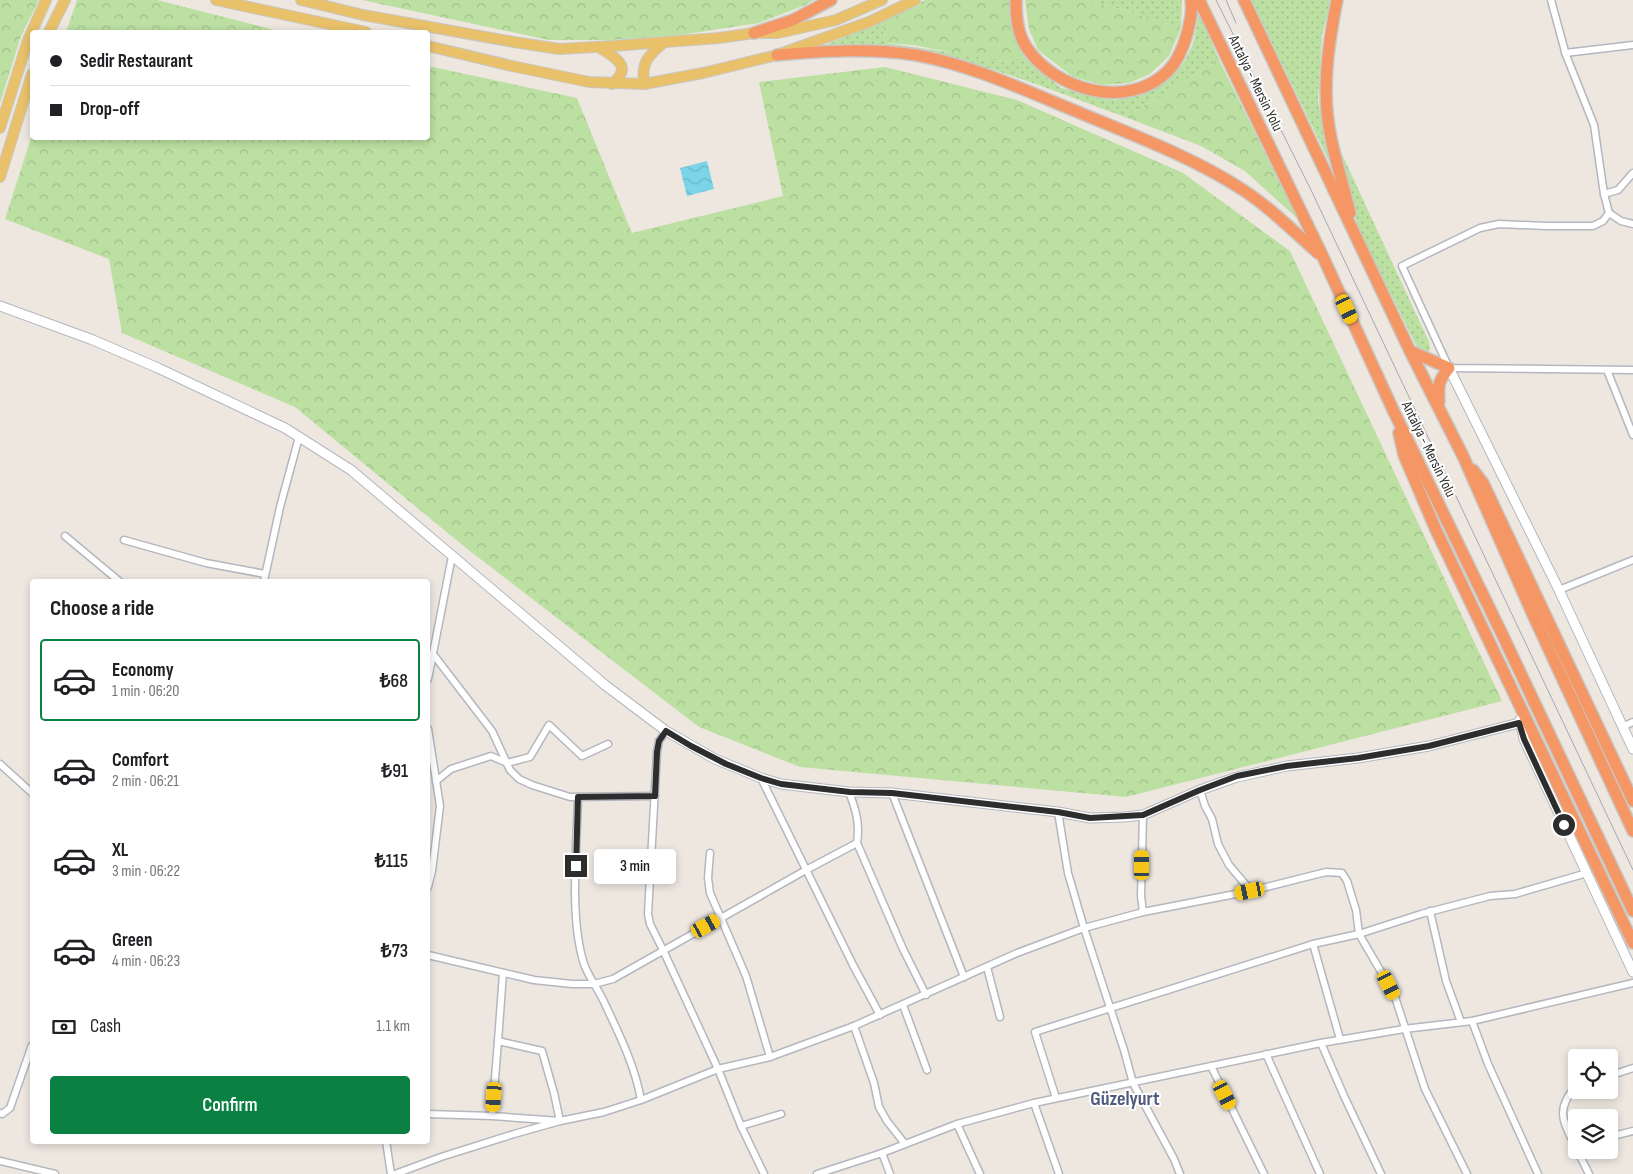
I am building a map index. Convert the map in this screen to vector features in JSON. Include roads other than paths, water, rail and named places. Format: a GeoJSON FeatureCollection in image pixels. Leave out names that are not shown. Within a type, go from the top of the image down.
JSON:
{"type":"FeatureCollection","features":[{"type":"Feature","properties":{"kind":"highway"},"geometry":{"type":"LineString","coordinates":[[754,33],[793,20],[831,0]]}},
{"type":"Feature","properties":{"kind":"highway"},"geometry":{"type":"LineString","coordinates":[[1016,0],[1016,21],[1025,46],[1039,64],[1054,76],[1075,86],[1099,91],[1119,92],[1145,86],[1169,71],[1183,50],[1189,25],[1191,0]]}},
{"type":"Feature","properties":{"kind":"highway","name":"Antalya - Mersin Yolu"},"geometry":{"type":"LineString","coordinates":[[1199,0],[1323,257],[1394,412],[1502,634],[1633,912]]}},
{"type":"Feature","properties":{"kind":"highway","name":"Antalya - Mersin Yolu"},"geometry":{"type":"LineString","coordinates":[[1244,0],[1410,351],[1462,456],[1633,831]]}},
{"type":"Feature","properties":{"kind":"highway"},"geometry":{"type":"LineString","coordinates":[[1337,0],[1326,80],[1328,118],[1330,138],[1358,241]]}},
{"type":"Feature","properties":{"kind":"highway"},"geometry":{"type":"LineString","coordinates":[[776,55],[822,51],[875,51],[915,55],[958,64],[1130,134],[1210,169],[1246,191],[1323,257]]}},
{"type":"Feature","properties":{"kind":"highway"},"geometry":{"type":"LineString","coordinates":[[1410,351],[1450,368],[1440,379],[1438,388],[1439,408]]}},
{"type":"Feature","properties":{"kind":"highway"},"geometry":{"type":"LineString","coordinates":[[1394,412],[1404,455],[1429,513],[1633,943]]}},
{"type":"Feature","properties":{"kind":"highway"},"geometry":{"type":"LineString","coordinates":[[1462,456],[1483,483],[1633,802]]}},
{"type":"Feature","properties":{"kind":"main road"},"geometry":{"type":"LineString","coordinates":[[32,30],[46,0]]}},
{"type":"Feature","properties":{"kind":"main road"},"geometry":{"type":"LineString","coordinates":[[216,0],[357,30]]}},
{"type":"Feature","properties":{"kind":"main road"},"geometry":{"type":"LineString","coordinates":[[301,0],[363,15],[559,49],[664,42],[754,33],[778,33],[836,20],[882,0]]}},
{"type":"Feature","properties":{"kind":"main road"},"geometry":{"type":"LineString","coordinates":[[430,46],[589,82],[644,84],[703,73],[776,55],[869,22],[914,0]]}},
{"type":"Feature","properties":{"kind":"main road"},"geometry":{"type":"LineString","coordinates":[[50,30],[64,2]]}},
{"type":"Feature","properties":{"kind":"main road"},"geometry":{"type":"LineString","coordinates":[[0,128],[30,36]]}},
{"type":"Feature","properties":{"kind":"main road"},"geometry":{"type":"LineString","coordinates":[[644,84],[644,65],[649,55],[664,42]]}},
{"type":"Feature","properties":{"kind":"main road"},"geometry":{"type":"LineString","coordinates":[[599,47],[621,64],[623,69],[620,77],[612,84]]}},
{"type":"Feature","properties":{"kind":"main road"},"geometry":{"type":"LineString","coordinates":[[0,177],[30,80]]}},
{"type":"Feature","properties":{"kind":"street"},"geometry":{"type":"LineString","coordinates":[[1551,0],[1565,53],[1594,125],[1604,194],[1609,213],[1620,221],[1633,224]]}},
{"type":"Feature","properties":{"kind":"street"},"geometry":{"type":"LineString","coordinates":[[1565,53],[1633,45]]}},
{"type":"Feature","properties":{"kind":"street"},"geometry":{"type":"LineString","coordinates":[[1604,194],[1618,190],[1633,173]]}},
{"type":"Feature","properties":{"kind":"street"},"geometry":{"type":"LineString","coordinates":[[1609,213],[1603,221],[1593,226],[1499,224],[1480,228],[1402,266],[1559,590],[1633,748]]}},
{"type":"Feature","properties":{"kind":"street"},"geometry":{"type":"LineString","coordinates":[[0,306],[93,340],[158,368],[285,428],[351,470],[605,686],[666,731],[715,759],[781,784],[850,792],[892,793],[1058,812],[1090,818],[1143,815],[1237,776],[1287,766],[1358,758],[1429,746],[1519,723]]}},
{"type":"Feature","properties":{"kind":"street"},"geometry":{"type":"LineString","coordinates":[[1450,368],[1633,370]]}},
{"type":"Feature","properties":{"kind":"street"},"geometry":{"type":"LineString","coordinates":[[1607,370],[1633,435]]}},
{"type":"Feature","properties":{"kind":"street"},"geometry":{"type":"LineString","coordinates":[[124,540],[264,578],[299,437]]}},
{"type":"Feature","properties":{"kind":"street"},"geometry":{"type":"LineString","coordinates":[[65,536],[117,579]]}},
{"type":"Feature","properties":{"kind":"street"},"geometry":{"type":"LineString","coordinates":[[430,670],[452,556]]}},
{"type":"Feature","properties":{"kind":"street"},"geometry":{"type":"LineString","coordinates":[[1559,590],[1633,560]]}},
{"type":"Feature","properties":{"kind":"street"},"geometry":{"type":"LineString","coordinates":[[433,654],[492,731],[510,770],[519,779],[570,797],[655,796]]}},
{"type":"Feature","properties":{"kind":"street"},"geometry":{"type":"LineString","coordinates":[[1520,706],[1519,723],[1524,739],[1633,972]]}},
{"type":"Feature","properties":{"kind":"street"},"geometry":{"type":"LineString","coordinates":[[1622,726],[1633,722]]}},
{"type":"Feature","properties":{"kind":"street"},"geometry":{"type":"LineString","coordinates":[[436,781],[451,769],[491,756],[507,763],[530,757],[549,725],[582,756],[608,744]]}},
{"type":"Feature","properties":{"kind":"street"},"geometry":{"type":"LineString","coordinates":[[666,731],[659,741],[657,752],[648,914],[650,924],[718,1069],[741,1126],[764,1174]]}},
{"type":"Feature","properties":{"kind":"street"},"geometry":{"type":"LineString","coordinates":[[430,742],[440,806],[430,878]]}},
{"type":"Feature","properties":{"kind":"street"},"geometry":{"type":"LineString","coordinates":[[1,766],[30,791]]}},
{"type":"Feature","properties":{"kind":"street"},"geometry":{"type":"LineString","coordinates":[[761,778],[852,965],[880,1015]]}},
{"type":"Feature","properties":{"kind":"street"},"geometry":{"type":"LineString","coordinates":[[1200,790],[1212,819],[1218,844],[1230,865],[1250,891]]}},
{"type":"Feature","properties":{"kind":"street"},"geometry":{"type":"LineString","coordinates":[[850,792],[858,813],[859,834],[857,843],[903,949],[926,995]]}},
{"type":"Feature","properties":{"kind":"street"},"geometry":{"type":"LineString","coordinates":[[892,793],[964,977]]}},
{"type":"Feature","properties":{"kind":"street"},"geometry":{"type":"LineString","coordinates":[[578,797],[576,901],[578,939],[585,964],[627,1050],[637,1080],[641,1100]]}},
{"type":"Feature","properties":{"kind":"street"},"geometry":{"type":"LineString","coordinates":[[1058,812],[1068,873],[1133,1083],[1174,1159],[1180,1174]]}},
{"type":"Feature","properties":{"kind":"street"},"geometry":{"type":"LineString","coordinates":[[1143,815],[1141,896],[1143,912]]}},
{"type":"Feature","properties":{"kind":"street"},"geometry":{"type":"LineString","coordinates":[[430,955],[534,980],[594,984],[613,978],[857,843]]}},
{"type":"Feature","properties":{"kind":"street"},"geometry":{"type":"LineString","coordinates":[[710,853],[708,878],[710,893],[746,976],[770,1057]]}},
{"type":"Feature","properties":{"kind":"street"},"geometry":{"type":"LineString","coordinates":[[395,1174],[441,1157],[560,1121],[604,1112],[641,1100],[718,1069],[770,1057],[854,1026],[1017,953],[1084,928],[1143,912],[1250,891],[1326,872],[1342,873],[1347,881],[1356,910],[1359,934],[1394,994],[1425,1089],[1467,1174]]}},
{"type":"Feature","properties":{"kind":"street"},"geometry":{"type":"LineString","coordinates":[[1056,1098],[1035,1032],[1313,944],[1359,934],[1430,911],[1490,896],[1515,894],[1587,874]]}},
{"type":"Feature","properties":{"kind":"street"},"geometry":{"type":"LineString","coordinates":[[1430,911],[1446,981],[1461,1022]]}},
{"type":"Feature","properties":{"kind":"street"},"geometry":{"type":"LineString","coordinates":[[1313,944],[1340,1039]]}},
{"type":"Feature","properties":{"kind":"street"},"geometry":{"type":"LineString","coordinates":[[987,967],[1000,1017]]}},
{"type":"Feature","properties":{"kind":"street"},"geometry":{"type":"LineString","coordinates":[[492,1116],[503,973]]}},
{"type":"Feature","properties":{"kind":"street"},"geometry":{"type":"LineString","coordinates":[[817,1174],[882,1153],[957,1124],[1034,1103],[1340,1039],[1472,1021],[1633,983]]}},
{"type":"Feature","properties":{"kind":"street"},"geometry":{"type":"LineString","coordinates":[[903,1004],[927,1070]]}},
{"type":"Feature","properties":{"kind":"street"},"geometry":{"type":"LineString","coordinates":[[1472,1021],[1488,1064],[1538,1174]]}},
{"type":"Feature","properties":{"kind":"street"},"geometry":{"type":"LineString","coordinates":[[854,1026],[874,1083],[879,1107],[887,1122],[905,1144]]}},
{"type":"Feature","properties":{"kind":"street"},"geometry":{"type":"LineString","coordinates":[[498,1041],[542,1051],[560,1121]]}},
{"type":"Feature","properties":{"kind":"street"},"geometry":{"type":"LineString","coordinates":[[1321,1043],[1381,1174]]}},
{"type":"Feature","properties":{"kind":"street"},"geometry":{"type":"LineString","coordinates":[[0,1113],[2,1114],[10,1108],[30,1051]]}},
{"type":"Feature","properties":{"kind":"street"},"geometry":{"type":"LineString","coordinates":[[1266,1054],[1320,1174]]}},
{"type":"Feature","properties":{"kind":"street"},"geometry":{"type":"LineString","coordinates":[[1210,1066],[1264,1174]]}},
{"type":"Feature","properties":{"kind":"street"},"geometry":{"type":"LineString","coordinates":[[1618,1073],[1633,1068]]}},
{"type":"Feature","properties":{"kind":"street"},"geometry":{"type":"LineString","coordinates":[[1568,1096],[1564,1101],[1562,1119],[1568,1131]]}},
{"type":"Feature","properties":{"kind":"street"},"geometry":{"type":"LineString","coordinates":[[1034,1103],[1058,1174]]}},
{"type":"Feature","properties":{"kind":"street"},"geometry":{"type":"LineString","coordinates":[[430,1114],[560,1121]]}},
{"type":"Feature","properties":{"kind":"street"},"geometry":{"type":"LineString","coordinates":[[741,1126],[781,1114]]}},
{"type":"Feature","properties":{"kind":"street"},"geometry":{"type":"LineString","coordinates":[[957,1124],[980,1174]]}},
{"type":"Feature","properties":{"kind":"street"},"geometry":{"type":"LineString","coordinates":[[1618,1135],[1633,1131]]}},
{"type":"Feature","properties":{"kind":"street"},"geometry":{"type":"LineString","coordinates":[[386,1144],[390,1174]]}},
{"type":"Feature","properties":{"kind":"street"},"geometry":{"type":"LineString","coordinates":[[882,1153],[890,1174]]}},
{"type":"Feature","properties":{"kind":"street"},"geometry":{"type":"LineString","coordinates":[[1582,1159],[1589,1174]]}},
{"type":"Feature","properties":{"kind":"street"},"geometry":{"type":"LineString","coordinates":[[0,1161],[56,1174]]}},
{"type":"Feature","properties":{"kind":"street"},"geometry":{"type":"LineString","coordinates":[[25,1174],[27,1166]]}},
{"type":"Feature","properties":{"kind":"water"},"geometry":{"type":"Polygon","coordinates":[[[707,161],[714,189],[687,196],[680,168],[707,161]]]}},
{"type":"Feature","properties":{"kind":"tram line"},"geometry":{"type":"LineString","coordinates":[[1216,0],[1311,190],[1633,870]]}},
{"type":"Feature","properties":{"kind":"tram line"},"geometry":{"type":"LineString","coordinates":[[1226,0],[1236,23]]}},
{"type":"Feature","properties":{"kind":"district","name":"Güzelyurt"},"geometry":{"type":"Point","coordinates":[1125,1098]}}]}
